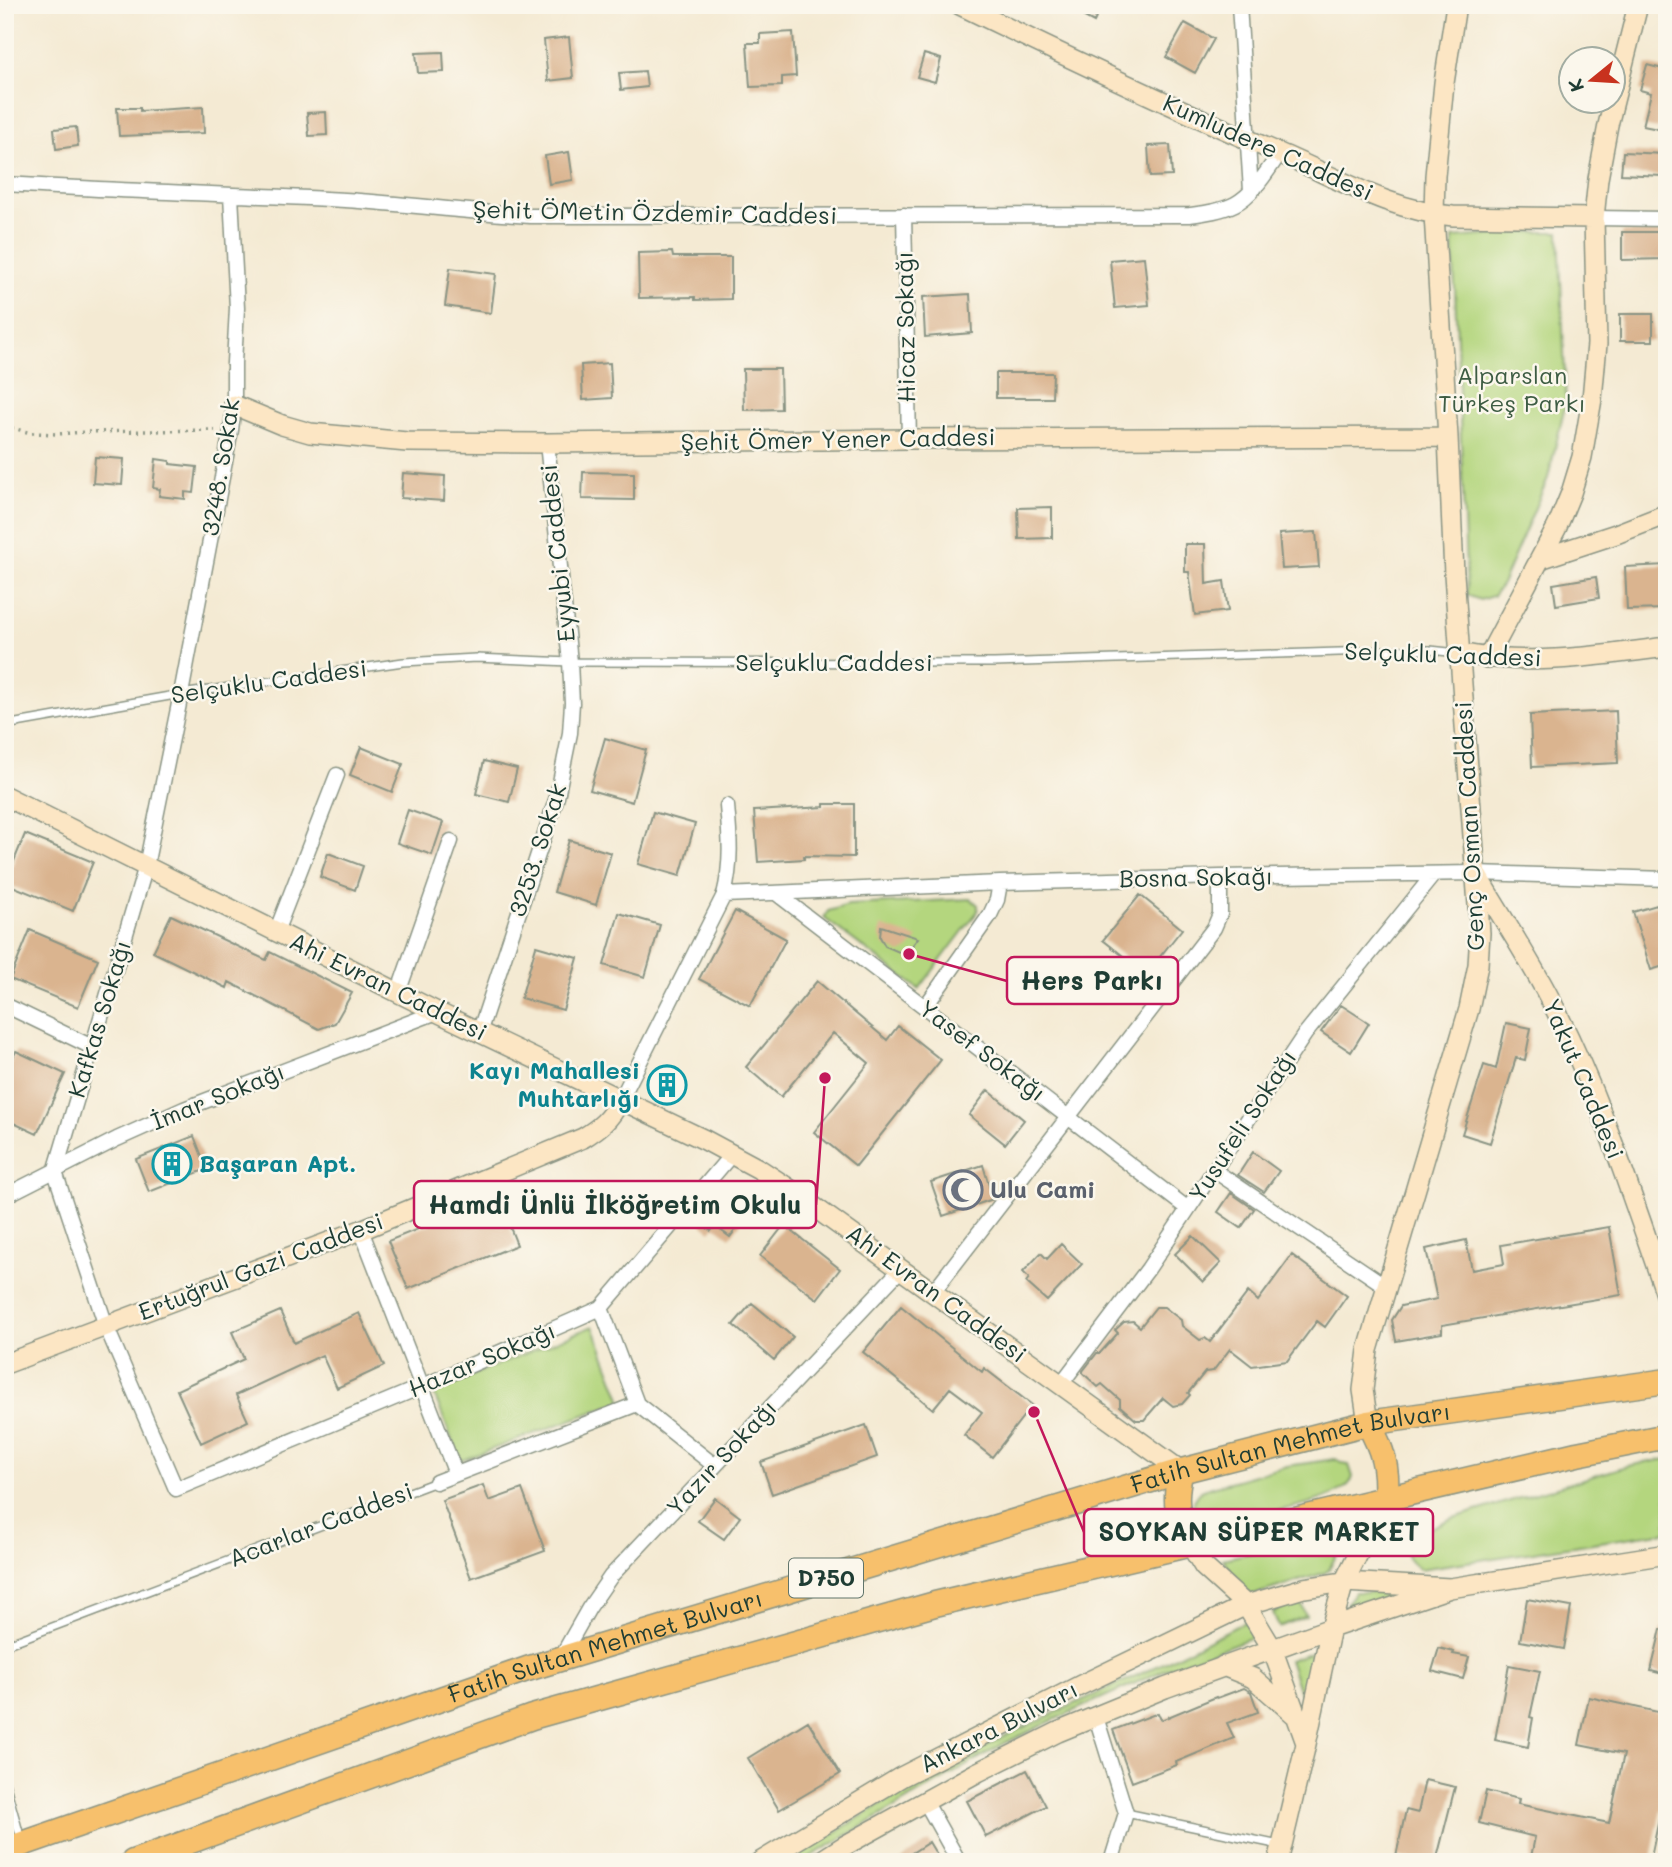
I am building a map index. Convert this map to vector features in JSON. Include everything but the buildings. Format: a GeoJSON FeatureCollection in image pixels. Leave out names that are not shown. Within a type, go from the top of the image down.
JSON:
{"type":"FeatureCollection","features":[{"type":"Feature","properties":{"kind":"highway","name":"Fatih Sultan Mehmet Bulvarı"},"geometry":{"type":"LineString","coordinates":[[14,1847],[560,1659],[1181,1471],[1368,1423],[1667,1381]]}},
{"type":"Feature","properties":{"kind":"highway"},"geometry":{"type":"LineString","coordinates":[[1368,1423],[1387,1470],[1386,1498]]}},
{"type":"Feature","properties":{"kind":"highway","name":"Fatih Sultan Mehmet Bulvarı"},"geometry":{"type":"LineString","coordinates":[[133,1862],[532,1717],[935,1604],[1577,1454],[1667,1436]]}},
{"type":"Feature","properties":{"kind":"highway"},"geometry":{"type":"LineString","coordinates":[[1181,1471],[1176,1500],[1183,1530],[1190,1544]]}},
{"type":"Feature","properties":{"kind":"street","name":"Kumludere Caddesi"},"geometry":{"type":"LineString","coordinates":[[960,5],[1381,200],[1434,215],[1594,218]]}},
{"type":"Feature","properties":{"kind":"street"},"geometry":{"type":"LineString","coordinates":[[1239,5],[1251,191]]}},
{"type":"Feature","properties":{"kind":"street","name":"Genç Osman Caddesi"},"geometry":{"type":"LineString","coordinates":[[1368,1423],[1363,1390],[1368,1350],[1469,1009],[1478,965],[1480,933],[1454,574],[1434,215],[1444,83],[1456,5]]}},
{"type":"Feature","properties":{"kind":"street"},"geometry":{"type":"LineString","coordinates":[[1487,659],[1557,527],[1582,457],[1592,400],[1597,344],[1594,218],[1598,179],[1608,125],[1638,5]]}},
{"type":"Feature","properties":{"kind":"street","name":"Şehit ÖMetin Özdemir Caddesi"},"geometry":{"type":"LineString","coordinates":[[5,184],[348,201],[530,216],[1190,215],[1217,211],[1236,204],[1251,191],[1280,153]]}},
{"type":"Feature","properties":{"kind":"street","name":"3248. Sokak"},"geometry":{"type":"LineString","coordinates":[[146,866],[231,430],[237,308],[231,195]]}},
{"type":"Feature","properties":{"kind":"street","name":"Hicaz Sokağı"},"geometry":{"type":"LineString","coordinates":[[904,215],[909,439]]}},
{"type":"Feature","properties":{"kind":"street"},"geometry":{"type":"LineString","coordinates":[[1594,218],[1667,219]]}},
{"type":"Feature","properties":{"kind":"street","name":"Şehit Ömer Yener Caddesi"},"geometry":{"type":"LineString","coordinates":[[234,405],[282,425],[310,433],[407,442],[1448,437]]}},
{"type":"Feature","properties":{"kind":"street","name":"Eyyubi Caddesi"},"geometry":{"type":"LineString","coordinates":[[547,443],[570,662]]}},
{"type":"Feature","properties":{"kind":"street"},"geometry":{"type":"LineString","coordinates":[[1540,559],[1667,514]]}},
{"type":"Feature","properties":{"kind":"street","name":"Selçuklu Caddesi"},"geometry":{"type":"LineString","coordinates":[[1460,653],[1487,659],[1522,660],[1581,657],[1667,647]]}},
{"type":"Feature","properties":{"kind":"street","name":"3253. Sokak"},"geometry":{"type":"LineString","coordinates":[[479,1033],[564,765],[572,703],[570,662]]}},
{"type":"Feature","properties":{"kind":"street"},"geometry":{"type":"LineString","coordinates":[[276,932],[337,775]]}},
{"type":"Feature","properties":{"kind":"street","name":"Ahi Evran Caddesi"},"geometry":{"type":"LineString","coordinates":[[5,796],[479,1033],[732,1154],[785,1186],[1181,1471]]}},
{"type":"Feature","properties":{"kind":"street"},"geometry":{"type":"LineString","coordinates":[[620,1101],[724,895],[730,873],[731,848],[727,806]]}},
{"type":"Feature","properties":{"kind":"street"},"geometry":{"type":"LineString","coordinates":[[398,993],[451,841]]}},
{"type":"Feature","properties":{"kind":"street","name":"Kafkas Sokağı"},"geometry":{"type":"LineString","coordinates":[[55,1172],[146,866]]}},
{"type":"Feature","properties":{"kind":"street","name":"Bosna Sokağı"},"geometry":{"type":"LineString","coordinates":[[724,895],[1220,877],[1475,873],[1667,879]]}},
{"type":"Feature","properties":{"kind":"street","name":"Yakut Caddesi"},"geometry":{"type":"LineString","coordinates":[[1475,873],[1550,1000],[1582,1068],[1602,1114],[1667,1297]]}},
{"type":"Feature","properties":{"kind":"street","name":"Yusufeli Sokağı"},"geometry":{"type":"LineString","coordinates":[[1060,1384],[1149,1269],[1305,1034],[1434,874]]}},
{"type":"Feature","properties":{"kind":"street"},"geometry":{"type":"LineString","coordinates":[[933,1292],[1214,928],[1220,914],[1220,877]]}},
{"type":"Feature","properties":{"kind":"street"},"geometry":{"type":"LineString","coordinates":[[925,1007],[990,915],[997,900],[1000,883]]}},
{"type":"Feature","properties":{"kind":"street","name":"Yasef Sokağı"},"geometry":{"type":"LineString","coordinates":[[776,893],[1188,1209]]}},
{"type":"Feature","properties":{"kind":"street"},"geometry":{"type":"LineString","coordinates":[[5,1006],[92,1046]]}},
{"type":"Feature","properties":{"kind":"street","name":"İmar Sokağı"},"geometry":{"type":"LineString","coordinates":[[5,1196],[117,1139],[184,1109],[437,1012]]}},
{"type":"Feature","properties":{"kind":"street","name":"Ertuğrul Gazi Caddesi"},"geometry":{"type":"LineString","coordinates":[[5,1364],[361,1230],[583,1138],[602,1127],[620,1101]]}},
{"type":"Feature","properties":{"kind":"street","name":"Hazar Sokağı"},"geometry":{"type":"LineString","coordinates":[[106,1326],[176,1489],[601,1308],[732,1154]]}},
{"type":"Feature","properties":{"kind":"street"},"geometry":{"type":"LineString","coordinates":[[1215,1171],[1387,1287]]}},
{"type":"Feature","properties":{"kind":"street"},"geometry":{"type":"LineString","coordinates":[[55,1172],[106,1326]]}},
{"type":"Feature","properties":{"kind":"street"},"geometry":{"type":"LineString","coordinates":[[361,1230],[456,1474]]}},
{"type":"Feature","properties":{"kind":"street","name":"Yazır Sokağı"},"geometry":{"type":"LineString","coordinates":[[560,1659],[611,1576],[901,1269]]}},
{"type":"Feature","properties":{"kind":"street"},"geometry":{"type":"LineString","coordinates":[[601,1308],[637,1404],[715,1466]]}},
{"type":"Feature","properties":{"kind":"street","name":"Acarlar Caddesi"},"geometry":{"type":"LineString","coordinates":[[436,1482],[637,1404]]}},
{"type":"Feature","properties":{"kind":"street"},"geometry":{"type":"LineString","coordinates":[[1280,1854],[1331,1628],[1344,1582],[1386,1498]]}},
{"type":"Feature","properties":{"kind":"street"},"geometry":{"type":"LineString","coordinates":[[1190,1544],[1205,1567],[1246,1605],[1272,1648],[1306,1744]]}},
{"type":"Feature","properties":{"kind":"street","name":"Ankara Bulvarı"},"geometry":{"type":"LineString","coordinates":[[819,1862],[978,1772],[1046,1738],[1272,1648],[1450,1588],[1667,1554]]}},
{"type":"Feature","properties":{"kind":"street","name":"Ankara Bulvarı"},"geometry":{"type":"LineString","coordinates":[[760,1862],[901,1777],[1246,1605],[1304,1588],[1344,1582],[1450,1588]]}},
{"type":"Feature","properties":{"kind":"street"},"geometry":{"type":"LineString","coordinates":[[1223,1667],[1252,1678],[1296,1715]]}},
{"type":"Feature","properties":{"kind":"street"},"geometry":{"type":"LineString","coordinates":[[1096,1717],[1126,1813],[1111,1862]]}},
{"type":"Feature","properties":{"kind":"street"},"geometry":{"type":"LineString","coordinates":[[926,1801],[959,1862]]}},
{"type":"Feature","properties":{"kind":"lane","name":"Selçuklu Caddesi"},"geometry":{"type":"LineString","coordinates":[[5,725],[181,694],[403,663],[477,658],[570,662],[994,663],[1401,650],[1460,653]]}},
{"type":"Feature","properties":{"kind":"lane","name":"Acarlar Caddesi"},"geometry":{"type":"LineString","coordinates":[[5,1645],[436,1482]]}},
{"type":"Feature","properties":{"kind":"lane"},"geometry":{"type":"LineString","coordinates":[[5,1782],[14,1847]]}},
{"type":"Feature","properties":{"kind":"lane"},"geometry":{"type":"LineString","coordinates":[[1126,1813],[1280,1854]]}},
{"type":"Feature","properties":{"kind":"path"},"geometry":{"type":"LineString","coordinates":[[5,426],[32,433],[58,434],[231,430]]}},
{"type":"Feature","properties":{"kind":"green space","name":"Alparslan Türkeş Parkı"},"geometry":{"type":"Polygon","coordinates":[[[1559,232],[1566,402],[1548,478],[1502,584],[1493,596],[1480,600],[1467,595],[1453,238],[1559,232]]]}},
{"type":"Feature","properties":{"kind":"green space"},"geometry":{"type":"Polygon","coordinates":[[[971,899],[978,905],[978,911],[919,989],[824,918],[828,911],[848,905],[971,899]]]}},
{"type":"Feature","properties":{"kind":"green space"},"geometry":{"type":"Polygon","coordinates":[[[593,1326],[622,1401],[460,1461],[433,1391],[593,1326]]]}},
{"type":"Feature","properties":{"kind":"green space"},"geometry":{"type":"Polygon","coordinates":[[[1335,1459],[1349,1465],[1353,1477],[1346,1487],[1317,1501],[1215,1522],[1203,1519],[1195,1511],[1194,1501],[1203,1490],[1287,1466],[1335,1459]]]}},
{"type":"Feature","properties":{"kind":"green space"},"geometry":{"type":"Polygon","coordinates":[[[1667,1459],[1667,1532],[1420,1569],[1408,1558],[1407,1552],[1412,1537],[1450,1519],[1627,1466],[1667,1459]]]}},
{"type":"Feature","properties":{"kind":"green space"},"geometry":{"type":"Polygon","coordinates":[[[1347,1532],[1329,1570],[1253,1595],[1248,1594],[1223,1559],[1347,1532]]]}},
{"type":"Feature","properties":{"kind":"green space"},"geometry":{"type":"Polygon","coordinates":[[[1355,1592],[1388,1592],[1390,1598],[1349,1610],[1347,1603],[1355,1592]]]}},
{"type":"Feature","properties":{"kind":"green space"},"geometry":{"type":"Polygon","coordinates":[[[1300,1601],[1306,1616],[1279,1627],[1273,1612],[1300,1601]]]}},
{"type":"Feature","properties":{"kind":"green space"},"geometry":{"type":"Polygon","coordinates":[[[1246,1621],[1253,1637],[1162,1671],[1005,1743],[801,1862],[786,1862],[895,1796],[1005,1736],[1166,1662],[1246,1621]]]}},
{"type":"Feature","properties":{"kind":"green space"},"geometry":{"type":"Polygon","coordinates":[[[1315,1651],[1308,1693],[1301,1695],[1289,1660],[1315,1651]]]}},
{"type":"Feature","properties":{"kind":"place","name":"Hers Parkı"},"geometry":{"type":"Point","coordinates":[909,954]}},
{"type":"Feature","properties":{"kind":"place","name":"Hamdi Ünlü İlköğretim Okulu"},"geometry":{"type":"Point","coordinates":[825,1078]}},
{"type":"Feature","properties":{"kind":"place","name":"Kayı Mahallesi Muhtarlığı"},"geometry":{"type":"Point","coordinates":[667,1085]}},
{"type":"Feature","properties":{"kind":"place","name":"Başaran Apt."},"geometry":{"type":"Point","coordinates":[172,1164]}},
{"type":"Feature","properties":{"kind":"place","name":"Ulu Cami"},"geometry":{"type":"Point","coordinates":[963,1190]}},
{"type":"Feature","properties":{"kind":"place","name":"SOYKAN SÜPER MARKET"},"geometry":{"type":"Point","coordinates":[1034,1412]}}]}
